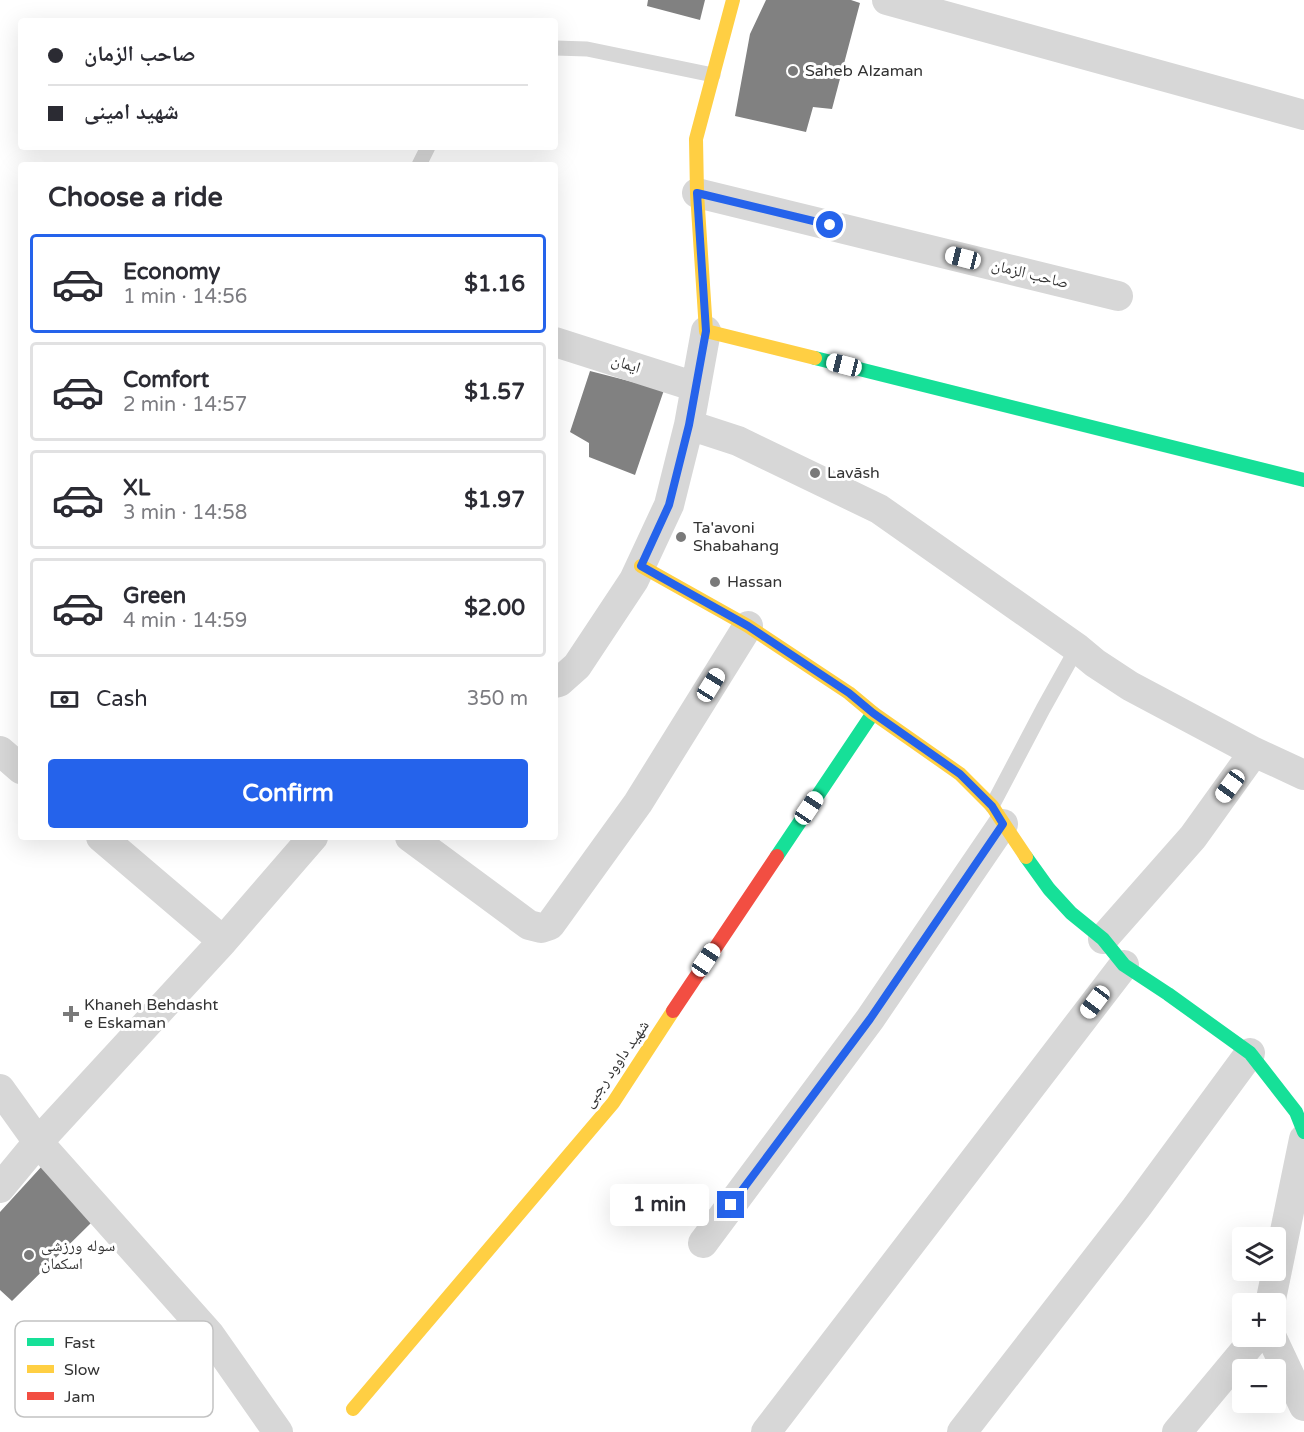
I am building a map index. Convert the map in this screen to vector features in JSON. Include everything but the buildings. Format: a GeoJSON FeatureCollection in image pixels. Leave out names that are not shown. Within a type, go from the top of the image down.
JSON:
{"type":"FeatureCollection","features":[{"type":"Feature","properties":{"kind":"street"},"geometry":{"type":"LineString","coordinates":[[558,682],[577,666],[634,580],[669,505],[689,425],[706,331],[697,193],[696,139],[733,0]]}},
{"type":"Feature","properties":{"kind":"street"},"geometry":{"type":"LineString","coordinates":[[887,0],[1304,115]]}},
{"type":"Feature","properties":{"kind":"street","name":"صاحب الزمان"},"geometry":{"type":"LineString","coordinates":[[697,193],[1118,296]]}},
{"type":"Feature","properties":{"kind":"street"},"geometry":{"type":"LineString","coordinates":[[706,331],[1304,480]]}},
{"type":"Feature","properties":{"kind":"street","name":"ایمان"},"geometry":{"type":"LineString","coordinates":[[558,343],[696,387]]}},
{"type":"Feature","properties":{"kind":"street"},"geometry":{"type":"LineString","coordinates":[[689,425],[738,441],[879,509],[1130,686],[1254,752],[1304,775]]}},
{"type":"Feature","properties":{"kind":"street"},"geometry":{"type":"LineString","coordinates":[[641,566],[748,626],[849,693],[873,713],[960,774],[998,815],[1048,889],[1071,913],[1103,939],[1124,965],[1250,1053],[1296,1112],[1304,1132]]}},
{"type":"Feature","properties":{"kind":"street"},"geometry":{"type":"LineString","coordinates":[[414,840],[529,925],[541,928],[550,925],[638,803],[748,626]]}},
{"type":"Feature","properties":{"kind":"street","name":"شهید داوود رجبی"},"geometry":{"type":"LineString","coordinates":[[353,1409],[613,1103],[873,713]]}},
{"type":"Feature","properties":{"kind":"street"},"geometry":{"type":"LineString","coordinates":[[0,751],[18,766]]}},
{"type":"Feature","properties":{"kind":"street"},"geometry":{"type":"LineString","coordinates":[[1103,939],[1193,837],[1254,752]]}},
{"type":"Feature","properties":{"kind":"street"},"geometry":{"type":"LineString","coordinates":[[703,1243],[870,1019],[998,815]]}},
{"type":"Feature","properties":{"kind":"street"},"geometry":{"type":"LineString","coordinates":[[105,840],[223,941]]}},
{"type":"Feature","properties":{"kind":"street"},"geometry":{"type":"LineString","coordinates":[[0,1188],[38,1142],[223,941],[310,840]]}},
{"type":"Feature","properties":{"kind":"street"},"geometry":{"type":"LineString","coordinates":[[766,1432],[1124,965]]}},
{"type":"Feature","properties":{"kind":"street"},"geometry":{"type":"LineString","coordinates":[[962,1432],[1136,1208],[1250,1053]]}},
{"type":"Feature","properties":{"kind":"street"},"geometry":{"type":"LineString","coordinates":[[0,1089],[38,1142],[198,1321]]}},
{"type":"Feature","properties":{"kind":"street"},"geometry":{"type":"LineString","coordinates":[[1272,1293],[1304,1139]]}},
{"type":"Feature","properties":{"kind":"street"},"geometry":{"type":"LineString","coordinates":[[213,1339],[278,1432]]}},
{"type":"Feature","properties":{"kind":"street"},"geometry":{"type":"LineString","coordinates":[[1177,1432],[1248,1347]]}},
{"type":"Feature","properties":{"kind":"street"},"geometry":{"type":"LineString","coordinates":[[1276,1347],[1304,1406]]}},
{"type":"Feature","properties":{"kind":"lane"},"geometry":{"type":"LineString","coordinates":[[558,48],[587,49],[713,75]]}},
{"type":"Feature","properties":{"kind":"lane"},"geometry":{"type":"LineString","coordinates":[[998,815],[1043,709],[1077,648]]}},
{"type":"Feature","properties":{"kind":"traffic: fast"},"geometry":{"type":"LineString","coordinates":[[815,358],[1304,480]]}},
{"type":"Feature","properties":{"kind":"traffic: fast"},"geometry":{"type":"LineString","coordinates":[[777,856],[873,713]]}},
{"type":"Feature","properties":{"kind":"traffic: fast"},"geometry":{"type":"LineString","coordinates":[[1026,857],[1049,889],[1071,913],[1103,939],[1124,965],[1250,1053],[1296,1112],[1304,1132]]}},
{"type":"Feature","properties":{"kind":"traffic: slow"},"geometry":{"type":"LineString","coordinates":[[733,0],[696,139],[697,193],[706,331],[815,358]]}},
{"type":"Feature","properties":{"kind":"traffic: slow"},"geometry":{"type":"LineString","coordinates":[[641,566],[748,626],[849,693],[873,713],[960,774],[992,806],[1026,857]]}},
{"type":"Feature","properties":{"kind":"traffic: slow"},"geometry":{"type":"LineString","coordinates":[[353,1409],[613,1103],[673,1011]]}},
{"type":"Feature","properties":{"kind":"traffic: jam"},"geometry":{"type":"LineString","coordinates":[[673,1011],[777,856]]}},
{"type":"Feature","properties":{"kind":"place","name":"Saheb Alzaman"},"geometry":{"type":"Point","coordinates":[793,71]}},
{"type":"Feature","properties":{"kind":"place","name":"Lavāsh"},"geometry":{"type":"Point","coordinates":[815,473]}},
{"type":"Feature","properties":{"kind":"place","name":"Ta'avoni Shabahang"},"geometry":{"type":"Point","coordinates":[681,537]}},
{"type":"Feature","properties":{"kind":"place","name":"Hassan"},"geometry":{"type":"Point","coordinates":[715,582]}},
{"type":"Feature","properties":{"kind":"place","name":"Khaneh Behdasht e Eskaman"},"geometry":{"type":"Point","coordinates":[71,1014]}},
{"type":"Feature","properties":{"kind":"place","name":"سوله ورزشی اسکمان"},"geometry":{"type":"Point","coordinates":[29,1255]}},
{"type":"Feature","properties":{"kind":"route"},"geometry":{"type":"LineString","coordinates":[[731,1205],[870,1019],[1003,824],[992,806],[960,774],[873,713],[849,693],[748,626],[641,566],[669,505],[689,425],[706,331],[697,193],[830,225]]}}]}
